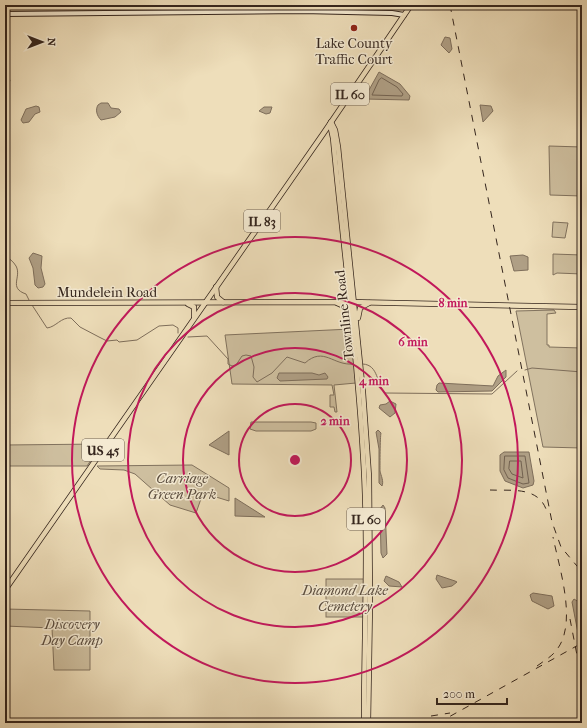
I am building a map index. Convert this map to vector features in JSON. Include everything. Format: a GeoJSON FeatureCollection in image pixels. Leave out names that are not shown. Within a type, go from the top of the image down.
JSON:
{"type":"FeatureCollection","features":[{"type":"Feature","properties":{"kind":"main road","name":"IL 60"},"geometry":{"type":"LineString","coordinates":[[330,123],[410,5]]}},
{"type":"Feature","properties":{"kind":"main road","name":"IL 83"},"geometry":{"type":"LineString","coordinates":[[206,303],[330,123]]}},
{"type":"Feature","properties":{"kind":"main road","name":"Townline Road"},"geometry":{"type":"LineString","coordinates":[[330,123],[352,302],[357,331],[369,477],[370,603],[368,723]]}},
{"type":"Feature","properties":{"kind":"main road","name":"Townline Road"},"geometry":{"type":"LineString","coordinates":[[330,123],[337,142],[352,302],[351,315],[365,482],[367,590],[364,723]]}},
{"type":"Feature","properties":{"kind":"main road"},"geometry":{"type":"LineString","coordinates":[[322,134],[333,138]]}},
{"type":"Feature","properties":{"kind":"main road"},"geometry":{"type":"LineString","coordinates":[[216,287],[217,297],[225,303]]}},
{"type":"Feature","properties":{"kind":"main road"},"geometry":{"type":"LineString","coordinates":[[332,302],[344,306],[351,315]]}},
{"type":"Feature","properties":{"kind":"main road","name":"Mundelein Road"},"geometry":{"type":"LineString","coordinates":[[7,303],[352,302],[582,307]]}},
{"type":"Feature","properties":{"kind":"main road"},"geometry":{"type":"LineString","coordinates":[[185,303],[194,307],[194,319]]}},
{"type":"Feature","properties":{"kind":"main road","name":"US 45"},"geometry":{"type":"LineString","coordinates":[[5,590],[206,303]]}},
{"type":"Feature","properties":{"kind":"main road"},"geometry":{"type":"LineString","coordinates":[[357,331],[358,311],[370,303]]}},
{"type":"Feature","properties":{"kind":"street"},"geometry":{"type":"LineString","coordinates":[[5,14],[171,11],[365,12],[404,15]]}},
{"type":"Feature","properties":{"kind":"green space"},"geometry":{"type":"Polygon","coordinates":[[[5,64],[10,81],[5,87],[5,64]]]}},
{"type":"Feature","properties":{"kind":"green space"},"geometry":{"type":"Polygon","coordinates":[[[549,146],[582,147],[582,196],[550,195],[549,146]]]}},
{"type":"Feature","properties":{"kind":"green space"},"geometry":{"type":"Polygon","coordinates":[[[553,222],[568,223],[565,238],[552,237],[553,222]]]}},
{"type":"Feature","properties":{"kind":"green space"},"geometry":{"type":"Polygon","coordinates":[[[553,254],[582,255],[582,274],[557,273],[553,275],[553,254]]]}},
{"type":"Feature","properties":{"kind":"green space"},"geometry":{"type":"Polygon","coordinates":[[[554,310],[556,313],[547,314],[547,345],[549,345],[549,347],[582,348],[582,448],[543,447],[516,311],[554,310]]]}},
{"type":"Feature","properties":{"kind":"green space"},"geometry":{"type":"Polygon","coordinates":[[[351,329],[356,383],[334,385],[337,412],[335,412],[334,407],[330,407],[330,395],[334,395],[332,385],[232,384],[225,335],[351,329]]]}},
{"type":"Feature","properties":{"kind":"green space"},"geometry":{"type":"Polygon","coordinates":[[[251,422],[311,422],[316,423],[316,429],[311,431],[256,431],[250,429],[251,422]]]}},
{"type":"Feature","properties":{"kind":"green space"},"geometry":{"type":"Polygon","coordinates":[[[102,444],[87,466],[5,466],[5,445],[102,444]]]}},
{"type":"Feature","properties":{"kind":"green space","name":"Carriage Green Park"},"geometry":{"type":"Polygon","coordinates":[[[192,465],[229,488],[229,501],[203,493],[196,513],[170,505],[135,474],[124,470],[100,469],[97,466],[192,465]]]}},
{"type":"Feature","properties":{"kind":"green space","name":"Diamond Lake Cemetery"},"geometry":{"type":"Polygon","coordinates":[[[326,579],[364,579],[364,617],[326,617],[326,579]]]}},
{"type":"Feature","properties":{"kind":"green space","name":"Discovery Day Camp"},"geometry":{"type":"Polygon","coordinates":[[[5,609],[90,611],[90,670],[54,670],[52,628],[5,626],[5,609]]]}},
{"type":"Feature","properties":{"kind":"water"},"geometry":{"type":"Polygon","coordinates":[[[445,37],[450,38],[452,49],[449,53],[441,45],[445,37]]]}},
{"type":"Feature","properties":{"kind":"water"},"geometry":{"type":"Polygon","coordinates":[[[379,72],[400,84],[410,96],[409,100],[364,99],[379,72]]]}},
{"type":"Feature","properties":{"kind":"water"},"geometry":{"type":"Polygon","coordinates":[[[101,103],[108,103],[111,108],[119,109],[121,112],[115,117],[101,120],[98,115],[97,107],[101,103]]]}},
{"type":"Feature","properties":{"kind":"water"},"geometry":{"type":"Polygon","coordinates":[[[480,105],[491,106],[493,111],[483,122],[480,105]]]}},
{"type":"Feature","properties":{"kind":"water"},"geometry":{"type":"Polygon","coordinates":[[[36,106],[39,107],[40,112],[35,114],[29,122],[23,123],[21,120],[26,109],[36,106]]]}},
{"type":"Feature","properties":{"kind":"water"},"geometry":{"type":"Polygon","coordinates":[[[264,107],[272,107],[270,113],[266,114],[259,111],[264,107]]]}},
{"type":"Feature","properties":{"kind":"water"},"geometry":{"type":"Polygon","coordinates":[[[33,253],[42,256],[41,268],[45,284],[43,287],[38,288],[35,285],[33,268],[29,258],[33,253]]]}},
{"type":"Feature","properties":{"kind":"water"},"geometry":{"type":"Polygon","coordinates":[[[523,255],[528,257],[528,270],[514,271],[510,256],[523,255]]]}},
{"type":"Feature","properties":{"kind":"water"},"geometry":{"type":"Polygon","coordinates":[[[506,370],[506,377],[492,391],[438,392],[436,390],[439,383],[493,386],[498,376],[506,370]]]}},
{"type":"Feature","properties":{"kind":"water"},"geometry":{"type":"Polygon","coordinates":[[[279,373],[312,373],[319,375],[325,373],[328,377],[327,379],[280,381],[277,378],[279,373]]]}},
{"type":"Feature","properties":{"kind":"water"},"geometry":{"type":"Polygon","coordinates":[[[390,401],[396,404],[395,413],[390,417],[379,408],[380,405],[386,404],[390,401]]]}},
{"type":"Feature","properties":{"kind":"water"},"geometry":{"type":"Polygon","coordinates":[[[378,430],[381,433],[380,471],[383,480],[382,486],[379,483],[379,449],[376,432],[378,430]]]}},
{"type":"Feature","properties":{"kind":"water"},"geometry":{"type":"Polygon","coordinates":[[[229,431],[229,455],[209,445],[229,431]]]}},
{"type":"Feature","properties":{"kind":"water"},"geometry":{"type":"Polygon","coordinates":[[[504,452],[529,452],[534,481],[533,485],[523,488],[505,481],[500,471],[500,455],[504,452]]]}},
{"type":"Feature","properties":{"kind":"water"},"geometry":{"type":"Polygon","coordinates":[[[235,498],[265,517],[235,516],[235,498]]]}},
{"type":"Feature","properties":{"kind":"water"},"geometry":{"type":"Polygon","coordinates":[[[383,505],[385,508],[387,554],[383,558],[381,553],[380,509],[383,505]]]}},
{"type":"Feature","properties":{"kind":"water"},"geometry":{"type":"Polygon","coordinates":[[[437,575],[457,582],[452,586],[442,588],[436,579],[437,575]]]}},
{"type":"Feature","properties":{"kind":"water"},"geometry":{"type":"Polygon","coordinates":[[[386,576],[399,582],[402,587],[389,586],[384,581],[386,576]]]}},
{"type":"Feature","properties":{"kind":"water"},"geometry":{"type":"Polygon","coordinates":[[[533,593],[552,596],[554,606],[548,609],[532,601],[530,595],[533,593]]]}},
{"type":"Feature","properties":{"kind":"water"},"geometry":{"type":"Polygon","coordinates":[[[574,599],[582,604],[582,634],[578,633],[572,602],[574,599]]]}},
{"type":"Feature","properties":{"kind":"waterway"},"geometry":{"type":"LineString","coordinates":[[5,254],[16,266],[18,274],[16,282],[18,289],[26,294],[30,302]]}},
{"type":"Feature","properties":{"kind":"waterway"},"geometry":{"type":"LineString","coordinates":[[32,305],[47,328],[64,319],[71,318],[80,327],[107,341],[117,340],[119,342],[137,340],[159,326],[173,325],[178,328],[178,333]]}},
{"type":"Feature","properties":{"kind":"waterway"},"geometry":{"type":"LineString","coordinates":[[188,337],[207,336],[228,359],[228,364],[232,366],[236,365],[242,356],[251,356],[254,367],[253,377],[257,382],[272,373],[287,357],[305,363],[312,358],[323,356],[346,364],[353,364]]}},
{"type":"Feature","properties":{"kind":"waterway"},"geometry":{"type":"LineString","coordinates":[[363,364],[368,365],[375,371],[380,385],[385,393],[492,394],[517,371]]}},
{"type":"Feature","properties":{"kind":"waterway"},"geometry":{"type":"LineString","coordinates":[[525,370],[532,368],[582,372]]}},
{"type":"Feature","properties":{"kind":"railway"},"geometry":{"type":"LineString","coordinates":[[450,5],[552,522],[561,547],[582,572]]}},
{"type":"Feature","properties":{"kind":"railway"},"geometry":{"type":"LineString","coordinates":[[490,490],[514,490],[530,493],[536,496],[546,509]]}},
{"type":"Feature","properties":{"kind":"railway"},"geometry":{"type":"LineString","coordinates":[[537,666],[556,651],[563,637],[566,623],[565,594],[553,537]]}},
{"type":"Feature","properties":{"kind":"railway"},"geometry":{"type":"LineString","coordinates":[[570,619],[582,681]]}},
{"type":"Feature","properties":{"kind":"railway"},"geometry":{"type":"LineString","coordinates":[[438,723],[582,643]]}},
{"type":"Feature","properties":{"kind":"railway"},"geometry":{"type":"LineString","coordinates":[[431,716],[450,713]]}},
{"type":"Feature","properties":{"kind":"place","name":"Lake County Traffic Court"},"geometry":{"type":"Point","coordinates":[354,28]}}]}
